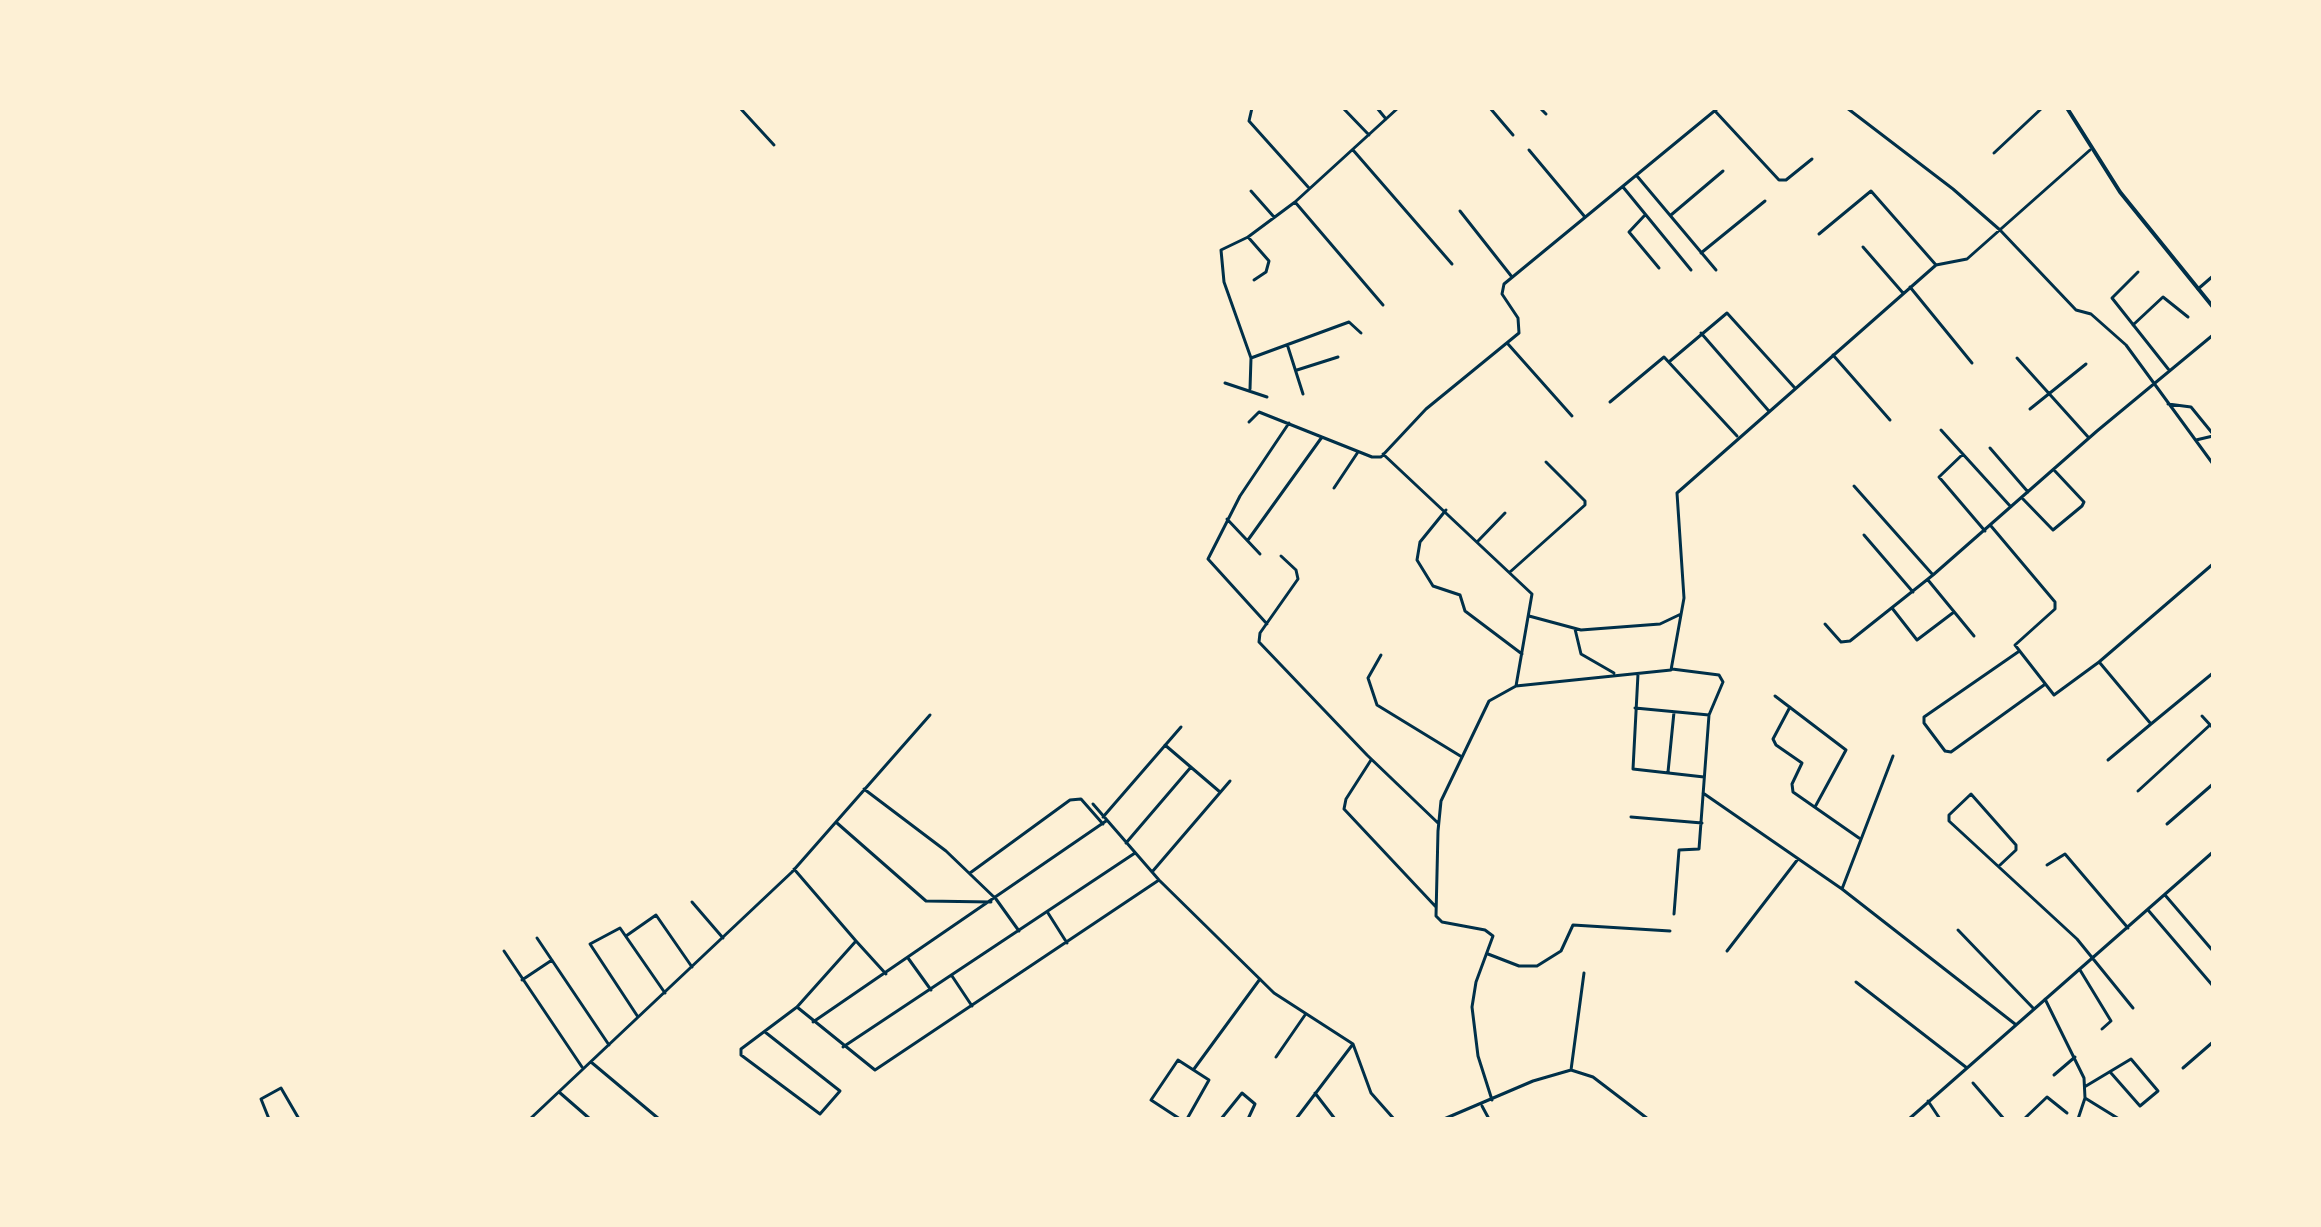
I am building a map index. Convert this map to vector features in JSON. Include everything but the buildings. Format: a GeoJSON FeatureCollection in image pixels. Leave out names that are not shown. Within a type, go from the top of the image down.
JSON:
{"type":"FeatureCollection","features":[{"type":"Feature","properties":{"kind":"main road"},"geometry":{"type":"LineString","coordinates":[[2067,108],[2090,150],[2213,307]]}},
{"type":"Feature","properties":{"kind":"street"},"geometry":{"type":"LineString","coordinates":[[740,108],[774,145]]}},
{"type":"Feature","properties":{"kind":"street"},"geometry":{"type":"LineString","coordinates":[[1252,108],[1249,121],[1309,188]]}},
{"type":"Feature","properties":{"kind":"street"},"geometry":{"type":"LineString","coordinates":[[1343,108],[1369,135]]}},
{"type":"Feature","properties":{"kind":"street"},"geometry":{"type":"LineString","coordinates":[[1377,108],[1386,119]]}},
{"type":"Feature","properties":{"kind":"street"},"geometry":{"type":"LineString","coordinates":[[1250,389],[1251,358],[1224,282],[1219,255],[1223,248],[1248,237],[1295,202],[1398,108]]}},
{"type":"Feature","properties":{"kind":"street"},"geometry":{"type":"LineString","coordinates":[[1490,108],[1513,135]]}},
{"type":"Feature","properties":{"kind":"street"},"geometry":{"type":"LineString","coordinates":[[1540,108],[1546,114]]}},
{"type":"Feature","properties":{"kind":"street"},"geometry":{"type":"LineString","coordinates":[[1847,108],[1953,189],[2000,230],[2076,310],[2091,314],[2126,345],[2213,464]]}},
{"type":"Feature","properties":{"kind":"street"},"geometry":{"type":"LineString","coordinates":[[1994,153],[2042,108]]}},
{"type":"Feature","properties":{"kind":"street"},"geometry":{"type":"LineString","coordinates":[[1249,422],[1258,412],[1376,458],[1426,409],[1508,344],[1520,330],[1518,318],[1501,292],[1512,277],[1717,110],[1779,180],[1786,180],[1812,159]]}},
{"type":"Feature","properties":{"kind":"street"},"geometry":{"type":"LineString","coordinates":[[1353,150],[1452,264]]}},
{"type":"Feature","properties":{"kind":"street"},"geometry":{"type":"LineString","coordinates":[[1529,150],[1585,217]]}},
{"type":"Feature","properties":{"kind":"street"},"geometry":{"type":"LineString","coordinates":[[1672,669],[1682,613],[1675,496],[1737,436],[1936,265],[1965,261],[2090,150]]}},
{"type":"Feature","properties":{"kind":"street"},"geometry":{"type":"LineString","coordinates":[[1671,216],[1723,171]]}},
{"type":"Feature","properties":{"kind":"street"},"geometry":{"type":"LineString","coordinates":[[1637,176],[1716,270]]}},
{"type":"Feature","properties":{"kind":"street"},"geometry":{"type":"LineString","coordinates":[[1623,187],[1691,270]]}},
{"type":"Feature","properties":{"kind":"street"},"geometry":{"type":"LineString","coordinates":[[1251,191],[1274,217]]}},
{"type":"Feature","properties":{"kind":"street"},"geometry":{"type":"LineString","coordinates":[[1819,234],[1871,191],[1936,265]]}},
{"type":"Feature","properties":{"kind":"street"},"geometry":{"type":"LineString","coordinates":[[1701,253],[1765,201]]}},
{"type":"Feature","properties":{"kind":"street"},"geometry":{"type":"LineString","coordinates":[[1295,202],[1383,305]]}},
{"type":"Feature","properties":{"kind":"street"},"geometry":{"type":"LineString","coordinates":[[1460,211],[1512,277]]}},
{"type":"Feature","properties":{"kind":"street"},"geometry":{"type":"LineString","coordinates":[[1645,215],[1629,232],[1659,268]]}},
{"type":"Feature","properties":{"kind":"street"},"geometry":{"type":"LineString","coordinates":[[1248,237],[1269,261],[1266,272],[1254,280]]}},
{"type":"Feature","properties":{"kind":"street"},"geometry":{"type":"LineString","coordinates":[[1863,247],[1903,293]]}},
{"type":"Feature","properties":{"kind":"street"},"geometry":{"type":"LineString","coordinates":[[2138,272],[2112,297],[2169,370]]}},
{"type":"Feature","properties":{"kind":"street"},"geometry":{"type":"LineString","coordinates":[[2198,289],[2213,276]]}},
{"type":"Feature","properties":{"kind":"street"},"geometry":{"type":"LineString","coordinates":[[1910,287],[1972,363]]}},
{"type":"Feature","properties":{"kind":"street"},"geometry":{"type":"LineString","coordinates":[[2133,325],[2164,297],[2188,317]]}},
{"type":"Feature","properties":{"kind":"street"},"geometry":{"type":"LineString","coordinates":[[1670,361],[1701,333],[1729,314],[1794,387]]}},
{"type":"Feature","properties":{"kind":"street"},"geometry":{"type":"LineString","coordinates":[[1251,358],[1288,347],[1349,322],[1361,333]]}},
{"type":"Feature","properties":{"kind":"street"},"geometry":{"type":"LineString","coordinates":[[1701,333],[1768,410]]}},
{"type":"Feature","properties":{"kind":"street"},"geometry":{"type":"LineString","coordinates":[[1825,624],[1841,642],[1847,643],[1928,580],[2089,438],[2213,335]]}},
{"type":"Feature","properties":{"kind":"street"},"geometry":{"type":"LineString","coordinates":[[1508,344],[1572,416]]}},
{"type":"Feature","properties":{"kind":"street"},"geometry":{"type":"LineString","coordinates":[[1288,347],[1303,394]]}},
{"type":"Feature","properties":{"kind":"street"},"geometry":{"type":"LineString","coordinates":[[1833,355],[1890,420]]}},
{"type":"Feature","properties":{"kind":"street"},"geometry":{"type":"LineString","coordinates":[[1297,370],[1338,357]]}},
{"type":"Feature","properties":{"kind":"street"},"geometry":{"type":"LineString","coordinates":[[1610,402],[1661,358],[1670,361],[1737,436]]}},
{"type":"Feature","properties":{"kind":"street"},"geometry":{"type":"LineString","coordinates":[[2017,358],[2089,438]]}},
{"type":"Feature","properties":{"kind":"street"},"geometry":{"type":"LineString","coordinates":[[2030,409],[2086,364]]}},
{"type":"Feature","properties":{"kind":"street"},"geometry":{"type":"LineString","coordinates":[[1225,383],[1267,397]]}},
{"type":"Feature","properties":{"kind":"street"},"geometry":{"type":"LineString","coordinates":[[2168,404],[2191,407],[2213,435],[2196,440]]}},
{"type":"Feature","properties":{"kind":"street"},"geometry":{"type":"LineString","coordinates":[[1267,624],[1208,561],[1227,519],[1289,423]]}},
{"type":"Feature","properties":{"kind":"street"},"geometry":{"type":"LineString","coordinates":[[1941,430],[2011,507]]}},
{"type":"Feature","properties":{"kind":"street"},"geometry":{"type":"LineString","coordinates":[[1248,540],[1322,437]]}},
{"type":"Feature","properties":{"kind":"street"},"geometry":{"type":"LineString","coordinates":[[1990,448],[2028,492]]}},
{"type":"Feature","properties":{"kind":"street"},"geometry":{"type":"LineString","coordinates":[[1334,488],[1358,452]]}},
{"type":"Feature","properties":{"kind":"street"},"geometry":{"type":"LineString","coordinates":[[1383,454],[1532,592],[1516,686]]}},
{"type":"Feature","properties":{"kind":"street"},"geometry":{"type":"LineString","coordinates":[[1963,454],[1939,477],[1985,531]]}},
{"type":"Feature","properties":{"kind":"street"},"geometry":{"type":"LineString","coordinates":[[1510,572],[1585,506],[1585,501],[1546,462]]}},
{"type":"Feature","properties":{"kind":"street"},"geometry":{"type":"LineString","coordinates":[[2022,498],[2053,530],[2084,505],[2054,470]]}},
{"type":"Feature","properties":{"kind":"street"},"geometry":{"type":"LineString","coordinates":[[1854,486],[1933,575]]}},
{"type":"Feature","properties":{"kind":"street"},"geometry":{"type":"LineString","coordinates":[[1446,510],[1420,542],[1417,560],[1434,587],[1460,595],[1465,611],[1522,654]]}},
{"type":"Feature","properties":{"kind":"street"},"geometry":{"type":"LineString","coordinates":[[1478,541],[1505,513]]}},
{"type":"Feature","properties":{"kind":"street"},"geometry":{"type":"LineString","coordinates":[[1227,519],[1260,554]]}},
{"type":"Feature","properties":{"kind":"street"},"geometry":{"type":"LineString","coordinates":[[1991,526],[2056,604],[2055,609],[2016,642],[2018,651],[2044,685],[2058,695],[2213,564]]}},
{"type":"Feature","properties":{"kind":"street"},"geometry":{"type":"LineString","coordinates":[[1864,535],[1913,592]]}},
{"type":"Feature","properties":{"kind":"street"},"geometry":{"type":"LineString","coordinates":[[1281,556],[1296,570],[1298,579],[1259,635],[1259,642],[1371,760],[1439,823]]}},
{"type":"Feature","properties":{"kind":"street"},"geometry":{"type":"LineString","coordinates":[[1928,580],[1974,636]]}},
{"type":"Feature","properties":{"kind":"street"},"geometry":{"type":"LineString","coordinates":[[1892,608],[1917,640],[1954,612]]}},
{"type":"Feature","properties":{"kind":"street"},"geometry":{"type":"LineString","coordinates":[[1529,616],[1575,629],[1660,624],[1682,613]]}},
{"type":"Feature","properties":{"kind":"street"},"geometry":{"type":"LineString","coordinates":[[1575,629],[1581,654],[1616,674]]}},
{"type":"Feature","properties":{"kind":"street"},"geometry":{"type":"LineString","coordinates":[[2018,651],[1924,717],[1924,723],[1945,751],[1951,752],[2044,685]]}},
{"type":"Feature","properties":{"kind":"street"},"geometry":{"type":"LineString","coordinates":[[1381,655],[1368,678],[1377,705],[1462,757]]}},
{"type":"Feature","properties":{"kind":"street"},"geometry":{"type":"LineString","coordinates":[[2099,662],[2151,724]]}},
{"type":"Feature","properties":{"kind":"street"},"geometry":{"type":"LineString","coordinates":[[1492,1100],[1473,1028],[1473,993],[1494,939],[1492,933],[1442,922],[1436,916],[1440,803],[1490,699],[1516,686],[1616,674],[1672,669],[1721,676],[1722,686],[1709,715],[1699,849],[1678,851],[1674,914]]}},
{"type":"Feature","properties":{"kind":"street"},"geometry":{"type":"LineString","coordinates":[[2108,760],[2213,673]]}},
{"type":"Feature","properties":{"kind":"street"},"geometry":{"type":"LineString","coordinates":[[1638,674],[1633,768],[1704,777]]}},
{"type":"Feature","properties":{"kind":"street"},"geometry":{"type":"LineString","coordinates":[[1775,696],[1846,750],[1815,807]]}},
{"type":"Feature","properties":{"kind":"street"},"geometry":{"type":"LineString","coordinates":[[1790,707],[1773,742],[1802,763],[1792,789],[1859,838]]}},
{"type":"Feature","properties":{"kind":"street"},"geometry":{"type":"LineString","coordinates":[[1635,708],[1709,715]]}},
{"type":"Feature","properties":{"kind":"street"},"geometry":{"type":"LineString","coordinates":[[1668,774],[1674,712]]}},
{"type":"Feature","properties":{"kind":"street"},"geometry":{"type":"LineString","coordinates":[[530,1119],[794,869],[930,715]]}},
{"type":"Feature","properties":{"kind":"street"},"geometry":{"type":"LineString","coordinates":[[2138,791],[2212,727],[2202,716]]}},
{"type":"Feature","properties":{"kind":"street"},"geometry":{"type":"LineString","coordinates":[[813,1022],[994,900],[1104,821],[1181,727]]}},
{"type":"Feature","properties":{"kind":"street"},"geometry":{"type":"LineString","coordinates":[[1165,745],[1220,792]]}},
{"type":"Feature","properties":{"kind":"street"},"geometry":{"type":"LineString","coordinates":[[1842,889],[1893,756]]}},
{"type":"Feature","properties":{"kind":"street"},"geometry":{"type":"LineString","coordinates":[[1371,760],[1346,799],[1344,809],[1436,907]]}},
{"type":"Feature","properties":{"kind":"street"},"geometry":{"type":"LineString","coordinates":[[1126,843],[1191,767]]}},
{"type":"Feature","properties":{"kind":"street"},"geometry":{"type":"LineString","coordinates":[[1152,872],[1230,781]]}},
{"type":"Feature","properties":{"kind":"street"},"geometry":{"type":"LineString","coordinates":[[2167,824],[2213,784]]}},
{"type":"Feature","properties":{"kind":"street"},"geometry":{"type":"LineString","coordinates":[[864,789],[926,834],[970,873],[1019,931]]}},
{"type":"Feature","properties":{"kind":"street"},"geometry":{"type":"LineString","coordinates":[[1703,793],[1842,889],[2016,1025]]}},
{"type":"Feature","properties":{"kind":"street"},"geometry":{"type":"LineString","coordinates":[[1999,866],[2016,850],[2016,845],[1971,794],[1948,819],[2095,957],[2133,1008]]}},
{"type":"Feature","properties":{"kind":"street"},"geometry":{"type":"LineString","coordinates":[[970,873],[1070,800],[1081,799],[1260,979],[1305,1015],[1353,1044],[1371,1093],[1394,1119]]}},
{"type":"Feature","properties":{"kind":"street"},"geometry":{"type":"LineString","coordinates":[[1093,804],[1104,821]]}},
{"type":"Feature","properties":{"kind":"street"},"geometry":{"type":"LineString","coordinates":[[1631,817],[1702,823]]}},
{"type":"Feature","properties":{"kind":"street"},"geometry":{"type":"LineString","coordinates":[[836,822],[922,899],[994,900]]}},
{"type":"Feature","properties":{"kind":"street"},"geometry":{"type":"LineString","coordinates":[[843,1047],[1135,853]]}},
{"type":"Feature","properties":{"kind":"street"},"geometry":{"type":"LineString","coordinates":[[2047,865],[2065,854],[2128,928]]}},
{"type":"Feature","properties":{"kind":"street"},"geometry":{"type":"LineString","coordinates":[[1909,1119],[2212,855]]}},
{"type":"Feature","properties":{"kind":"street"},"geometry":{"type":"LineString","coordinates":[[1727,951],[1799,859]]}},
{"type":"Feature","properties":{"kind":"street"},"geometry":{"type":"LineString","coordinates":[[794,869],[886,974]]}},
{"type":"Feature","properties":{"kind":"street"},"geometry":{"type":"LineString","coordinates":[[797,1007],[875,1070],[1159,880]]}},
{"type":"Feature","properties":{"kind":"street"},"geometry":{"type":"LineString","coordinates":[[2165,895],[2213,951]]}},
{"type":"Feature","properties":{"kind":"street"},"geometry":{"type":"LineString","coordinates":[[692,902],[723,938]]}},
{"type":"Feature","properties":{"kind":"street"},"geometry":{"type":"LineString","coordinates":[[2148,910],[2213,986]]}},
{"type":"Feature","properties":{"kind":"street"},"geometry":{"type":"LineString","coordinates":[[1048,913],[1067,943]]}},
{"type":"Feature","properties":{"kind":"street"},"geometry":{"type":"LineString","coordinates":[[626,936],[656,915],[693,967]]}},
{"type":"Feature","properties":{"kind":"street"},"geometry":{"type":"LineString","coordinates":[[1488,954],[1519,966],[1537,966],[1561,951],[1573,925],[1670,931]]}},
{"type":"Feature","properties":{"kind":"street"},"geometry":{"type":"LineString","coordinates":[[638,1017],[590,947],[616,927],[626,936],[665,993]]}},
{"type":"Feature","properties":{"kind":"street"},"geometry":{"type":"LineString","coordinates":[[1958,930],[2034,1009]]}},
{"type":"Feature","properties":{"kind":"street"},"geometry":{"type":"LineString","coordinates":[[537,938],[609,1045]]}},
{"type":"Feature","properties":{"kind":"street"},"geometry":{"type":"LineString","coordinates":[[765,1032],[840,1091],[822,1113],[817,1114],[741,1055],[741,1049],[797,1007],[856,941]]}},
{"type":"Feature","properties":{"kind":"street"},"geometry":{"type":"LineString","coordinates":[[504,951],[583,1069]]}},
{"type":"Feature","properties":{"kind":"street"},"geometry":{"type":"LineString","coordinates":[[908,958],[931,990]]}},
{"type":"Feature","properties":{"kind":"street"},"geometry":{"type":"LineString","coordinates":[[522,980],[552,960]]}},
{"type":"Feature","properties":{"kind":"street"},"geometry":{"type":"LineString","coordinates":[[2080,970],[2111,1021],[2102,1029]]}},
{"type":"Feature","properties":{"kind":"street"},"geometry":{"type":"LineString","coordinates":[[1571,1070],[1584,973]]}},
{"type":"Feature","properties":{"kind":"street"},"geometry":{"type":"LineString","coordinates":[[952,976],[973,1007]]}},
{"type":"Feature","properties":{"kind":"street"},"geometry":{"type":"LineString","coordinates":[[1194,1069],[1260,979]]}},
{"type":"Feature","properties":{"kind":"street"},"geometry":{"type":"LineString","coordinates":[[1856,982],[1967,1068]]}},
{"type":"Feature","properties":{"kind":"street"},"geometry":{"type":"LineString","coordinates":[[2045,999],[2075,1057],[2086,1086],[2078,1119]]}},
{"type":"Feature","properties":{"kind":"street"},"geometry":{"type":"LineString","coordinates":[[1276,1057],[1305,1015]]}},
{"type":"Feature","properties":{"kind":"street"},"geometry":{"type":"LineString","coordinates":[[2183,1068],[2213,1042]]}},
{"type":"Feature","properties":{"kind":"street"},"geometry":{"type":"LineString","coordinates":[[1296,1119],[1353,1044]]}},
{"type":"Feature","properties":{"kind":"street"},"geometry":{"type":"LineString","coordinates":[[2054,1075],[2075,1057]]}},
{"type":"Feature","properties":{"kind":"street"},"geometry":{"type":"LineString","coordinates":[[2086,1086],[2134,1059],[2158,1091],[2140,1106],[2111,1073]]}},
{"type":"Feature","properties":{"kind":"street"},"geometry":{"type":"LineString","coordinates":[[1180,1119],[1151,1098],[1175,1060],[1208,1078],[1209,1083],[1187,1119]]}},
{"type":"Feature","properties":{"kind":"street"},"geometry":{"type":"LineString","coordinates":[[591,1062],[659,1119]]}},
{"type":"Feature","properties":{"kind":"street"},"geometry":{"type":"LineString","coordinates":[[1444,1119],[1482,1106],[1533,1081],[1571,1070],[1593,1077],[1648,1119]]}},
{"type":"Feature","properties":{"kind":"street"},"geometry":{"type":"LineString","coordinates":[[1973,1083],[2004,1119]]}},
{"type":"Feature","properties":{"kind":"street"},"geometry":{"type":"LineString","coordinates":[[269,1119],[261,1099],[281,1088],[299,1119]]}},
{"type":"Feature","properties":{"kind":"street"},"geometry":{"type":"LineString","coordinates":[[559,1092],[590,1119]]}},
{"type":"Feature","properties":{"kind":"street"},"geometry":{"type":"LineString","coordinates":[[1221,1119],[1242,1093],[1255,1102],[1248,1119]]}},
{"type":"Feature","properties":{"kind":"street"},"geometry":{"type":"LineString","coordinates":[[1315,1093],[1335,1119]]}},
{"type":"Feature","properties":{"kind":"street"},"geometry":{"type":"LineString","coordinates":[[2024,1119],[2047,1097],[2067,1113]]}},
{"type":"Feature","properties":{"kind":"street"},"geometry":{"type":"LineString","coordinates":[[2085,1098],[2119,1119]]}},
{"type":"Feature","properties":{"kind":"street"},"geometry":{"type":"LineString","coordinates":[[1928,1101],[1940,1119]]}},
{"type":"Feature","properties":{"kind":"street"},"geometry":{"type":"LineString","coordinates":[[1482,1106],[1489,1119]]}}]}
